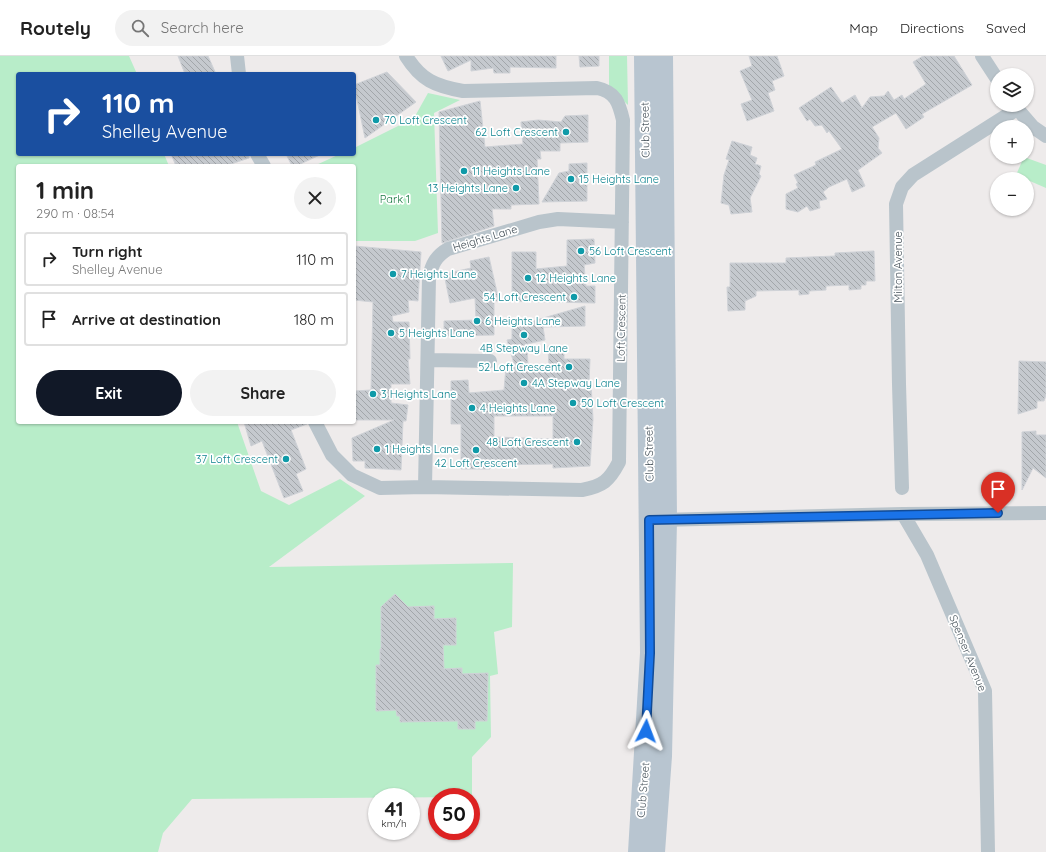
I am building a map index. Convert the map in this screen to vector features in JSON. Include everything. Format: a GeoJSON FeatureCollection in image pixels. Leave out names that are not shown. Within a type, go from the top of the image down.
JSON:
{"type":"FeatureCollection","features":[{"type":"Feature","properties":{"kind":"main road","name":"Club Street"},"geometry":{"type":"LineString","coordinates":[[644,56],[658,520],[662,756],[655,852]]}},
{"type":"Feature","properties":{"kind":"main road","name":"Club Street"},"geometry":{"type":"LineString","coordinates":[[638,852],[658,520],[663,56]]}},
{"type":"Feature","properties":{"kind":"street"},"geometry":{"type":"LineString","coordinates":[[237,56],[239,72]]}},
{"type":"Feature","properties":{"kind":"street","name":"Loft Crescent"},"geometry":{"type":"LineString","coordinates":[[316,424],[332,455],[352,475],[380,488],[425,487],[582,490],[597,487],[611,477],[619,462],[623,120],[620,108],[614,97],[606,90],[597,88],[463,91],[448,89],[431,83],[415,70],[406,56]]}},
{"type":"Feature","properties":{"kind":"street"},"geometry":{"type":"LineString","coordinates":[[982,56],[990,68]]}},
{"type":"Feature","properties":{"kind":"street","name":"Milton Avenue"},"geometry":{"type":"LineString","coordinates":[[902,488],[898,384],[896,204],[898,196],[902,187],[923,168],[1007,112]]}},
{"type":"Feature","properties":{"kind":"street"},"geometry":{"type":"LineString","coordinates":[[1020,112],[1033,127],[1046,136]]}},
{"type":"Feature","properties":{"kind":"street","name":"Heights Lane"},"geometry":{"type":"LineString","coordinates":[[425,487],[429,360],[429,277],[432,265],[440,254],[448,249],[539,222],[558,219],[622,222]]}},
{"type":"Feature","properties":{"kind":"street"},"geometry":{"type":"LineString","coordinates":[[429,360],[490,361]]}},
{"type":"Feature","properties":{"kind":"street"},"geometry":{"type":"LineString","coordinates":[[658,520],[903,514],[1046,513]]}},
{"type":"Feature","properties":{"kind":"street","name":"Spenser Avenue"},"geometry":{"type":"LineString","coordinates":[[903,514],[926,555],[985,692],[988,852]]}},
{"type":"Feature","properties":{"kind":"green space"},"geometry":{"type":"Polygon","coordinates":[[[0,56],[129,56],[136,72],[16,72],[16,156],[165,156],[168,164],[16,164],[16,424],[238,424],[261,491],[289,505],[340,479],[365,496],[269,567],[513,563],[512,627],[494,632],[498,674],[490,676],[491,737],[472,757],[472,788],[428,788],[428,797],[420,797],[420,788],[368,788],[368,798],[192,799],[163,833],[158,852],[0,852],[0,56]]]}},
{"type":"Feature","properties":{"kind":"green space"},"geometry":{"type":"Polygon","coordinates":[[[609,56],[627,56],[628,105],[609,87],[609,56]]]}},
{"type":"Feature","properties":{"kind":"green space","name":"Park 1"},"geometry":{"type":"Polygon","coordinates":[[[428,93],[460,100],[434,113],[438,233],[415,241],[356,241],[356,164],[318,164],[336,156],[356,156],[356,147],[414,118],[428,93]]]}},
{"type":"Feature","properties":{"kind":"green space"},"geometry":{"type":"Polygon","coordinates":[[[1034,161],[1046,165],[1046,188],[1034,183],[1034,172],[1017,172],[1021,164],[1034,164],[1034,161]]]}},
{"type":"Feature","properties":{"kind":"building"},"geometry":{"type":"Polygon","coordinates":[[[178,56],[208,56],[215,72],[184,72],[178,56]]]}},
{"type":"Feature","properties":{"kind":"building"},"geometry":{"type":"Polygon","coordinates":[[[441,56],[556,56],[556,68],[510,67],[510,73],[494,73],[493,68],[471,71],[471,60],[448,71],[441,56]]]}},
{"type":"Feature","properties":{"kind":"building"},"geometry":{"type":"Polygon","coordinates":[[[579,56],[599,56],[599,66],[580,67],[579,56]]]}},
{"type":"Feature","properties":{"kind":"building"},"geometry":{"type":"Polygon","coordinates":[[[749,56],[777,56],[784,76],[772,81],[775,90],[768,93],[774,111],[747,121],[741,104],[752,100],[740,71],[752,66],[749,56]]]}},
{"type":"Feature","properties":{"kind":"building"},"geometry":{"type":"Polygon","coordinates":[[[923,56],[954,56],[972,85],[922,114],[924,117],[906,129],[896,113],[872,127],[879,138],[878,148],[882,153],[858,170],[865,186],[852,192],[847,179],[829,187],[823,192],[827,199],[819,201],[820,208],[810,211],[807,206],[798,212],[786,209],[786,194],[798,188],[796,184],[798,183],[794,175],[816,165],[815,162],[842,149],[829,131],[827,133],[822,125],[815,126],[810,119],[807,121],[799,108],[831,87],[842,103],[855,95],[862,108],[870,97],[884,96],[888,91],[894,100],[902,95],[904,99],[926,84],[913,62],[923,56]]]}},
{"type":"Feature","properties":{"kind":"building","name":"70 Loft Crescent"},"geometry":{"type":"Polygon","coordinates":[[[387,72],[416,102],[365,138],[356,95],[356,84],[387,72]]]}},
{"type":"Feature","properties":{"kind":"building"},"geometry":{"type":"Polygon","coordinates":[[[480,101],[485,147],[523,144],[521,122],[538,120],[561,122],[565,116],[588,115],[588,142],[560,143],[560,151],[540,151],[541,159],[537,159],[539,204],[511,205],[511,209],[492,209],[494,226],[442,243],[439,112],[480,101]]]}},
{"type":"Feature","properties":{"kind":"building"},"geometry":{"type":"Polygon","coordinates":[[[732,141],[752,147],[750,155],[757,158],[755,164],[761,166],[759,174],[761,176],[750,198],[752,212],[731,214],[729,205],[721,203],[724,175],[729,160],[726,159],[732,141]]]}},
{"type":"Feature","properties":{"kind":"building"},"geometry":{"type":"Polygon","coordinates":[[[172,156],[249,156],[249,158],[231,164],[175,164],[172,156]]]}},
{"type":"Feature","properties":{"kind":"building"},"geometry":{"type":"Polygon","coordinates":[[[287,156],[318,156],[300,164],[291,164],[287,156]]]}},
{"type":"Feature","properties":{"kind":"building","name":"15 Heights Lane"},"geometry":{"type":"Polygon","coordinates":[[[587,163],[587,201],[542,202],[559,173],[569,171],[569,164],[587,163]]]}},
{"type":"Feature","properties":{"kind":"building"},"geometry":{"type":"Polygon","coordinates":[[[594,239],[595,263],[584,265],[586,286],[595,286],[595,303],[512,301],[512,252],[536,252],[536,269],[567,266],[567,240],[594,239]]]}},
{"type":"Feature","properties":{"kind":"building"},"geometry":{"type":"Polygon","coordinates":[[[356,246],[421,252],[418,301],[408,300],[409,312],[392,316],[393,322],[409,322],[410,359],[408,359],[410,384],[391,384],[391,403],[408,405],[406,421],[403,421],[401,470],[365,468],[365,461],[353,461],[352,438],[394,420],[356,420],[356,391],[371,390],[373,302],[356,300],[356,246]]]}},
{"type":"Feature","properties":{"kind":"building"},"geometry":{"type":"Polygon","coordinates":[[[874,251],[875,281],[866,281],[866,285],[861,285],[861,289],[849,290],[849,285],[826,286],[826,290],[809,291],[809,294],[799,295],[799,290],[756,291],[756,296],[745,301],[745,310],[728,311],[727,287],[730,287],[730,263],[786,263],[786,258],[835,256],[835,253],[874,251]]]}},
{"type":"Feature","properties":{"kind":"building"},"geometry":{"type":"Polygon","coordinates":[[[489,257],[499,301],[494,301],[494,335],[444,336],[444,321],[476,320],[475,298],[450,303],[444,274],[471,268],[470,261],[489,257]]]}},
{"type":"Feature","properties":{"kind":"building"},"geometry":{"type":"Polygon","coordinates":[[[585,306],[585,326],[543,327],[545,340],[527,344],[528,367],[549,368],[548,346],[564,347],[564,359],[590,359],[589,383],[591,383],[593,419],[590,466],[553,468],[553,464],[490,465],[490,469],[461,469],[461,424],[451,424],[451,381],[468,380],[469,393],[504,390],[506,367],[515,367],[507,340],[512,339],[512,327],[585,306]],[[494,416],[494,437],[553,439],[553,416],[494,416]]]}},
{"type":"Feature","properties":{"kind":"building"},"geometry":{"type":"Polygon","coordinates":[[[1019,361],[1046,362],[1046,395],[1044,401],[1037,401],[1037,408],[1018,414],[1019,361]]]}},
{"type":"Feature","properties":{"kind":"building","name":"37 Loft Crescent"},"geometry":{"type":"Polygon","coordinates":[[[245,424],[307,424],[291,430],[306,469],[296,474],[303,491],[284,498],[262,441],[251,446],[245,424]]]}},
{"type":"Feature","properties":{"kind":"building"},"geometry":{"type":"Polygon","coordinates":[[[1036,431],[1036,435],[1046,435],[1046,478],[1033,468],[1022,490],[1022,432],[1036,431]]]}},
{"type":"Feature","properties":{"kind":"building"},"geometry":{"type":"Polygon","coordinates":[[[395,594],[408,607],[434,606],[434,619],[456,618],[456,645],[443,645],[444,669],[462,668],[462,674],[488,673],[487,721],[475,721],[475,729],[458,729],[458,721],[400,722],[400,716],[397,716],[396,710],[376,711],[376,665],[380,665],[381,607],[395,594]]]}},
{"type":"Feature","properties":{"kind":"place","name":"70 Loft Crescent"},"geometry":{"type":"Point","coordinates":[376,120]}},
{"type":"Feature","properties":{"kind":"place","name":"62 Loft Crescent"},"geometry":{"type":"Point","coordinates":[566,132]}},
{"type":"Feature","properties":{"kind":"place","name":"11 Heights Lane"},"geometry":{"type":"Point","coordinates":[464,171]}},
{"type":"Feature","properties":{"kind":"place","name":"15 Heights Lane"},"geometry":{"type":"Point","coordinates":[571,179]}},
{"type":"Feature","properties":{"kind":"place","name":"13 Heights Lane"},"geometry":{"type":"Point","coordinates":[516,188]}},
{"type":"Feature","properties":{"kind":"place","name":"56 Loft Crescent"},"geometry":{"type":"Point","coordinates":[581,251]}},
{"type":"Feature","properties":{"kind":"place","name":"7 Heights Lane"},"geometry":{"type":"Point","coordinates":[393,274]}},
{"type":"Feature","properties":{"kind":"place","name":"12 Heights Lane"},"geometry":{"type":"Point","coordinates":[528,278]}},
{"type":"Feature","properties":{"kind":"place","name":"54 Loft Crescent"},"geometry":{"type":"Point","coordinates":[574,297]}},
{"type":"Feature","properties":{"kind":"place","name":"6 Heights Lane"},"geometry":{"type":"Point","coordinates":[477,321]}},
{"type":"Feature","properties":{"kind":"place","name":"5 Heights Lane"},"geometry":{"type":"Point","coordinates":[391,333]}},
{"type":"Feature","properties":{"kind":"place","name":"4B Stepway Lane"},"geometry":{"type":"Point","coordinates":[524,335]}},
{"type":"Feature","properties":{"kind":"place","name":"52 Loft Crescent"},"geometry":{"type":"Point","coordinates":[569,367]}},
{"type":"Feature","properties":{"kind":"place","name":"4A Stepway Lane"},"geometry":{"type":"Point","coordinates":[524,383]}},
{"type":"Feature","properties":{"kind":"place","name":"3 Heights Lane"},"geometry":{"type":"Point","coordinates":[373,394]}},
{"type":"Feature","properties":{"kind":"place","name":"50 Loft Crescent"},"geometry":{"type":"Point","coordinates":[573,403]}},
{"type":"Feature","properties":{"kind":"place","name":"4 Heights Lane"},"geometry":{"type":"Point","coordinates":[472,408]}},
{"type":"Feature","properties":{"kind":"place","name":"48 Loft Crescent"},"geometry":{"type":"Point","coordinates":[577,442]}},
{"type":"Feature","properties":{"kind":"place","name":"1 Heights Lane"},"geometry":{"type":"Point","coordinates":[377,449]}},
{"type":"Feature","properties":{"kind":"place","name":"42 Loft Crescent"},"geometry":{"type":"Point","coordinates":[476,450]}},
{"type":"Feature","properties":{"kind":"place","name":"37 Loft Crescent"},"geometry":{"type":"Point","coordinates":[286,459]}},
{"type":"Feature","properties":{"kind":"route"},"geometry":{"type":"LineString","coordinates":[[646,731],[650,653],[649,520],[998,513]]}}]}
